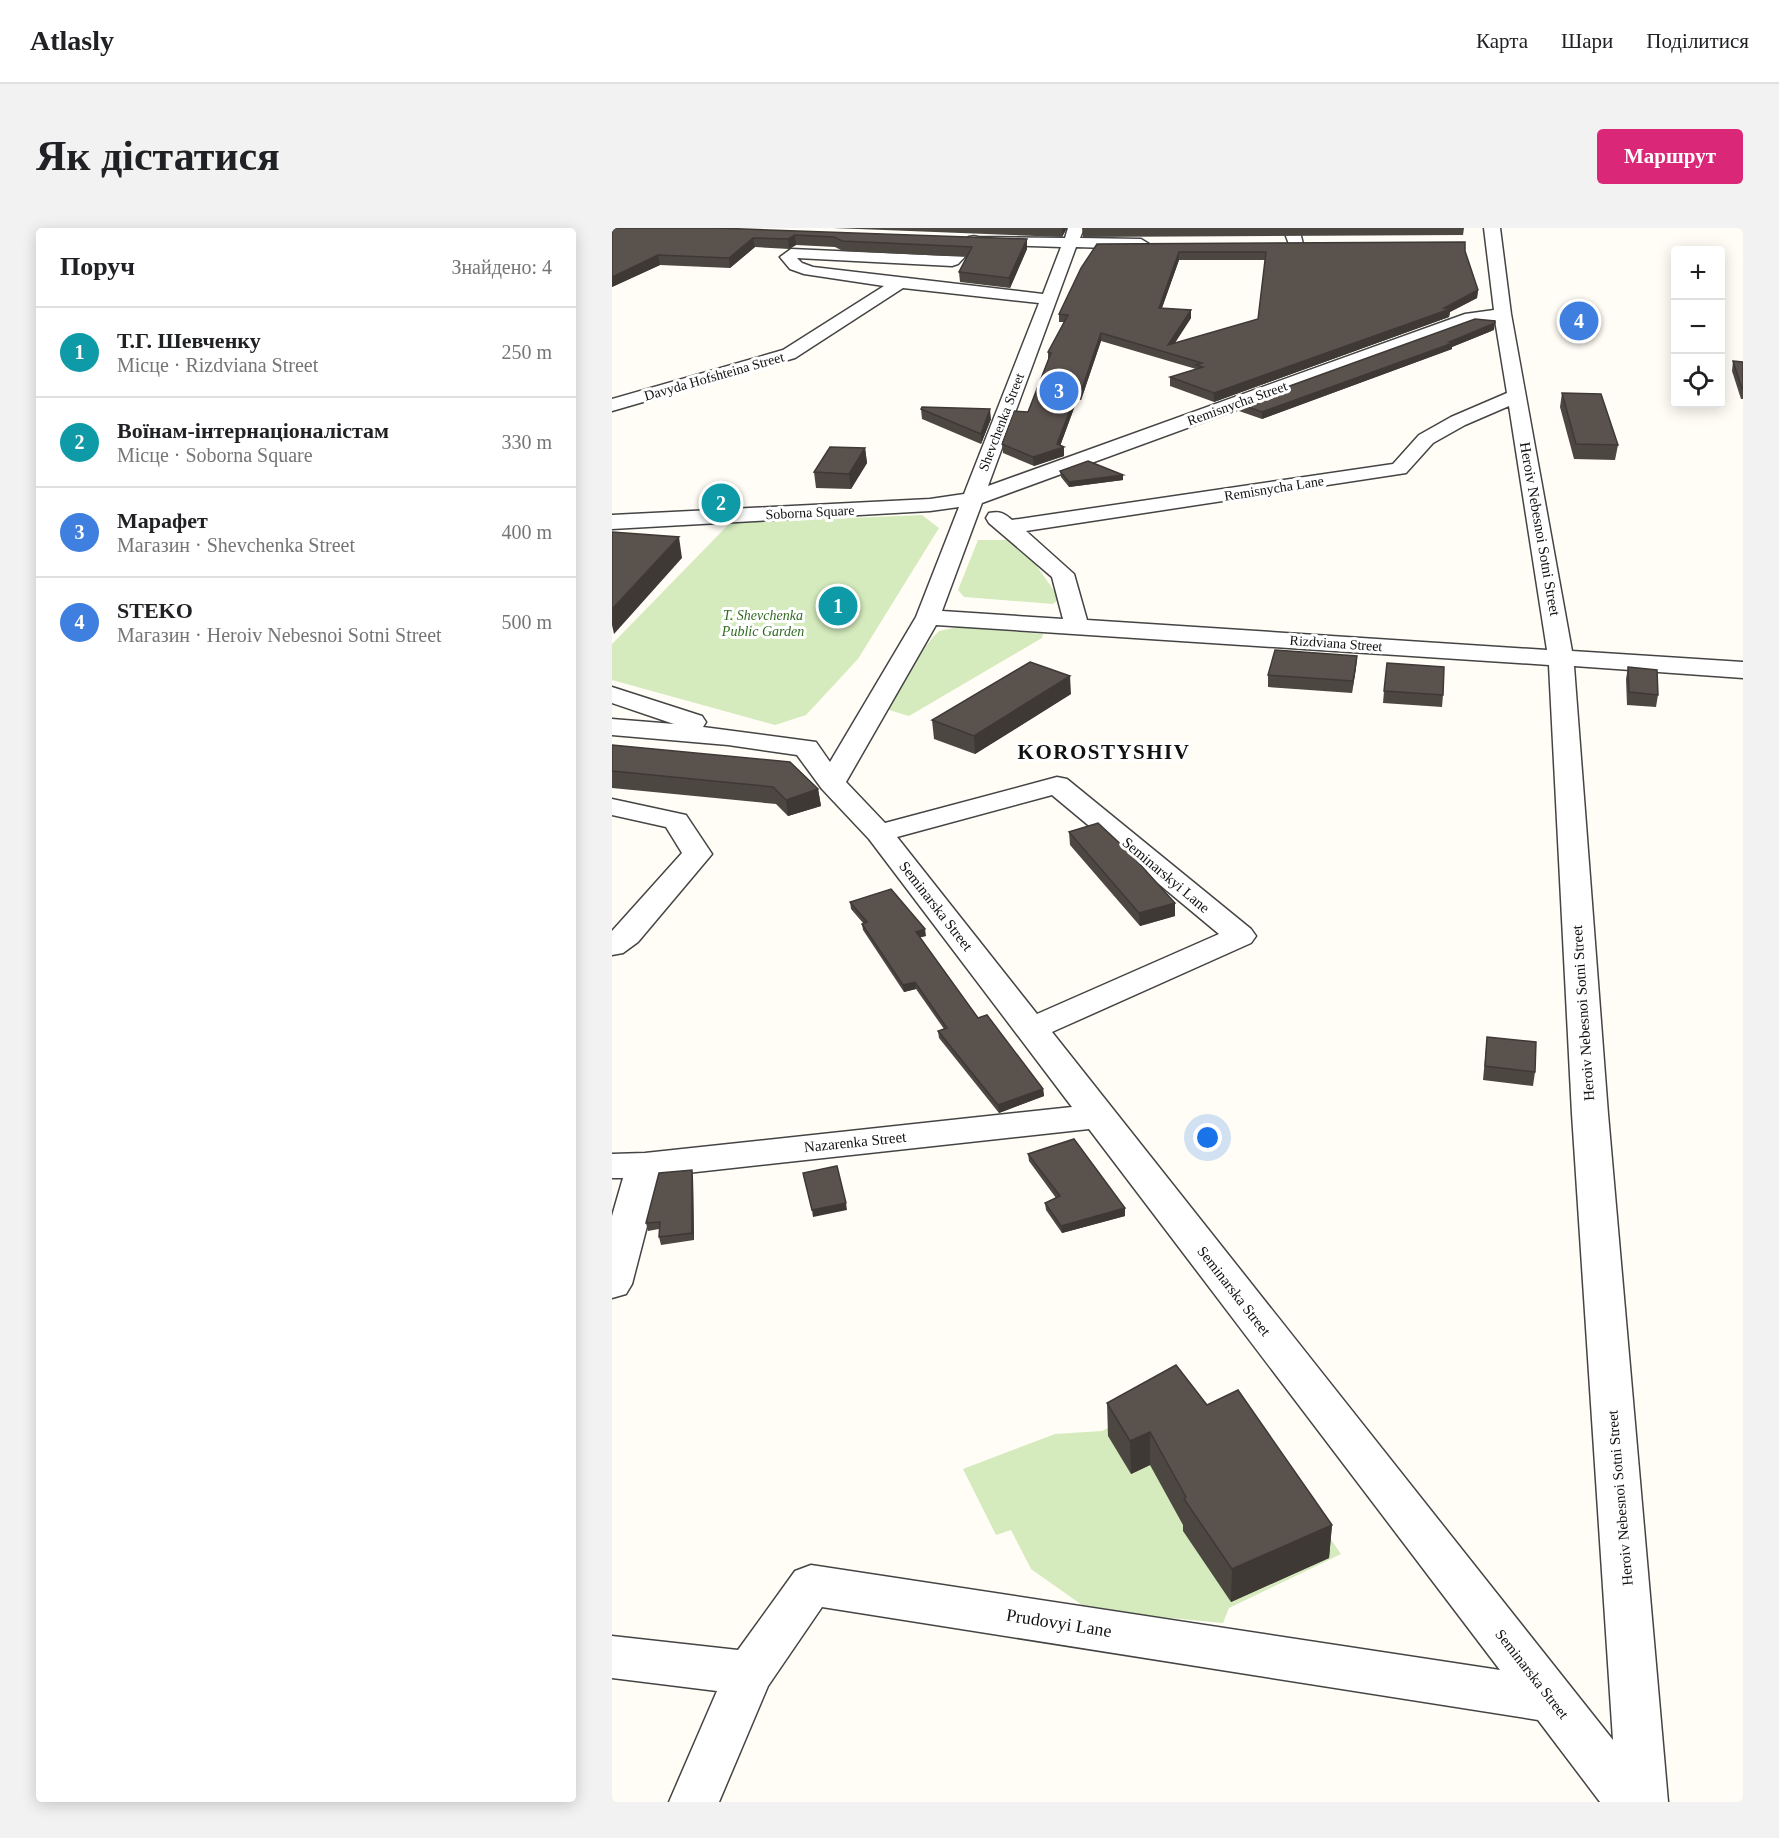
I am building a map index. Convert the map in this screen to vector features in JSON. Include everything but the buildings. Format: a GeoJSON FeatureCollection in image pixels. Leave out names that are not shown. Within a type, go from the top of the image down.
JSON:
{"type":"FeatureCollection","features":[{"type":"Feature","properties":{"kind":"street"},"geometry":{"type":"LineString","coordinates":[[1291,228],[1295,244]]}},
{"type":"Feature","properties":{"kind":"street"},"geometry":{"type":"LineString","coordinates":[[948,239],[1072,236],[1152,244]]}},
{"type":"Feature","properties":{"kind":"street","name":"Shevchenka Street"},"geometry":{"type":"LineString","coordinates":[[832,783],[928,617],[1072,236]]}},
{"type":"Feature","properties":{"kind":"street","name":"Heroiv Nebesnoi Sotni Street"},"geometry":{"type":"LineString","coordinates":[[1489,237],[1561,657],[1590,1114],[1642,1802]]}},
{"type":"Feature","properties":{"kind":"street"},"geometry":{"type":"LineString","coordinates":[[972,240],[952,261],[796,252],[788,258],[796,266],[810,271],[1047,299]]}},
{"type":"Feature","properties":{"kind":"street","name":"Davyda Hofshteina Street"},"geometry":{"type":"LineString","coordinates":[[612,405],[789,354],[900,283]]}},
{"type":"Feature","properties":{"kind":"street","name":"Remisnycha Street"},"geometry":{"type":"LineString","coordinates":[[972,499],[1471,318],[1503,314]]}},
{"type":"Feature","properties":{"kind":"street"},"geometry":{"type":"LineString","coordinates":[[622,386],[642,397]]}},
{"type":"Feature","properties":{"kind":"street","name":"Remisnycha Lane"},"geometry":{"type":"LineString","coordinates":[[1009,527],[1400,469],[1426,439],[1458,421],[1517,396]]}},
{"type":"Feature","properties":{"kind":"street"},"geometry":{"type":"LineString","coordinates":[[972,499],[1009,527],[1063,574],[1077,627]]}},
{"type":"Feature","properties":{"kind":"street","name":"Soborna Square"},"geometry":{"type":"LineString","coordinates":[[612,522],[930,506],[972,499]]}},
{"type":"Feature","properties":{"kind":"street","name":"Rizdviana Street"},"geometry":{"type":"LineString","coordinates":[[928,617],[1743,670]]}},
{"type":"Feature","properties":{"kind":"street"},"geometry":{"type":"LineString","coordinates":[[612,695],[677,715],[728,737]]}},
{"type":"Feature","properties":{"kind":"street"},"geometry":{"type":"LineString","coordinates":[[612,727],[728,737]]}},
{"type":"Feature","properties":{"kind":"street","name":"Seminarska Street"},"geometry":{"type":"LineString","coordinates":[[728,737],[806,748],[832,783],[879,833],[1630,1802]]}},
{"type":"Feature","properties":{"kind":"street","name":"Seminarskyi Lane"},"geometry":{"type":"LineString","coordinates":[[879,833],[1057,785],[1240,936],[1031,1029]]}},
{"type":"Feature","properties":{"kind":"street"},"geometry":{"type":"LineString","coordinates":[[612,807],[676,821],[697,854],[627,935],[612,946]]}},
{"type":"Feature","properties":{"kind":"street","name":"Nazarenka Street"},"geometry":{"type":"LineString","coordinates":[[629,1166],[1098,1116]]}},
{"type":"Feature","properties":{"kind":"street"},"geometry":{"type":"LineString","coordinates":[[612,1284],[629,1166]]}},
{"type":"Feature","properties":{"kind":"street","name":"Prudovyi Lane"},"geometry":{"type":"LineString","coordinates":[[694,1802],[749,1673],[811,1585],[1552,1700]]}},
{"type":"Feature","properties":{"kind":"street"},"geometry":{"type":"LineString","coordinates":[[612,1657],[749,1673]]}},
{"type":"Feature","properties":{"kind":"green space","name":"T. Shevchenka Public Garden"},"geometry":{"type":"Polygon","coordinates":[[[922,515],[939,528],[858,659],[806,715],[775,725],[612,680],[612,644],[730,523],[922,515]]]}},
{"type":"Feature","properties":{"kind":"green space"},"geometry":{"type":"Polygon","coordinates":[[[978,540],[1013,540],[1017,548],[1025,550],[1058,596],[1058,600],[1053,604],[964,597],[958,590],[978,540]]]}},
{"type":"Feature","properties":{"kind":"green space"},"geometry":{"type":"Polygon","coordinates":[[[958,627],[1043,634],[1042,638],[909,716],[879,707],[933,637],[939,631],[958,627]]]}},
{"type":"Feature","properties":{"kind":"green space"},"geometry":{"type":"Polygon","coordinates":[[[1186,1386],[1213,1427],[1242,1411],[1341,1554],[1229,1608],[1223,1623],[1150,1616],[1082,1605],[1031,1569],[1011,1530],[996,1535],[963,1469],[1055,1434],[1102,1431],[1186,1386]]]}},
{"type":"Feature","properties":{"kind":"place","name":"STEKO"},"geometry":{"type":"Point","coordinates":[1579,321]}},
{"type":"Feature","properties":{"kind":"place","name":"Марафет"},"geometry":{"type":"Point","coordinates":[1059,391]}},
{"type":"Feature","properties":{"kind":"place","name":"Воїнам-інтернаціоналістам"},"geometry":{"type":"Point","coordinates":[721,503]}},
{"type":"Feature","properties":{"kind":"place","name":"Т.Г. Шевченку"},"geometry":{"type":"Point","coordinates":[838,606]}},
{"type":"Feature","properties":{"kind":"district","name":"KOROSTYSHIV"},"geometry":{"type":"Point","coordinates":[1104,752]}}]}
